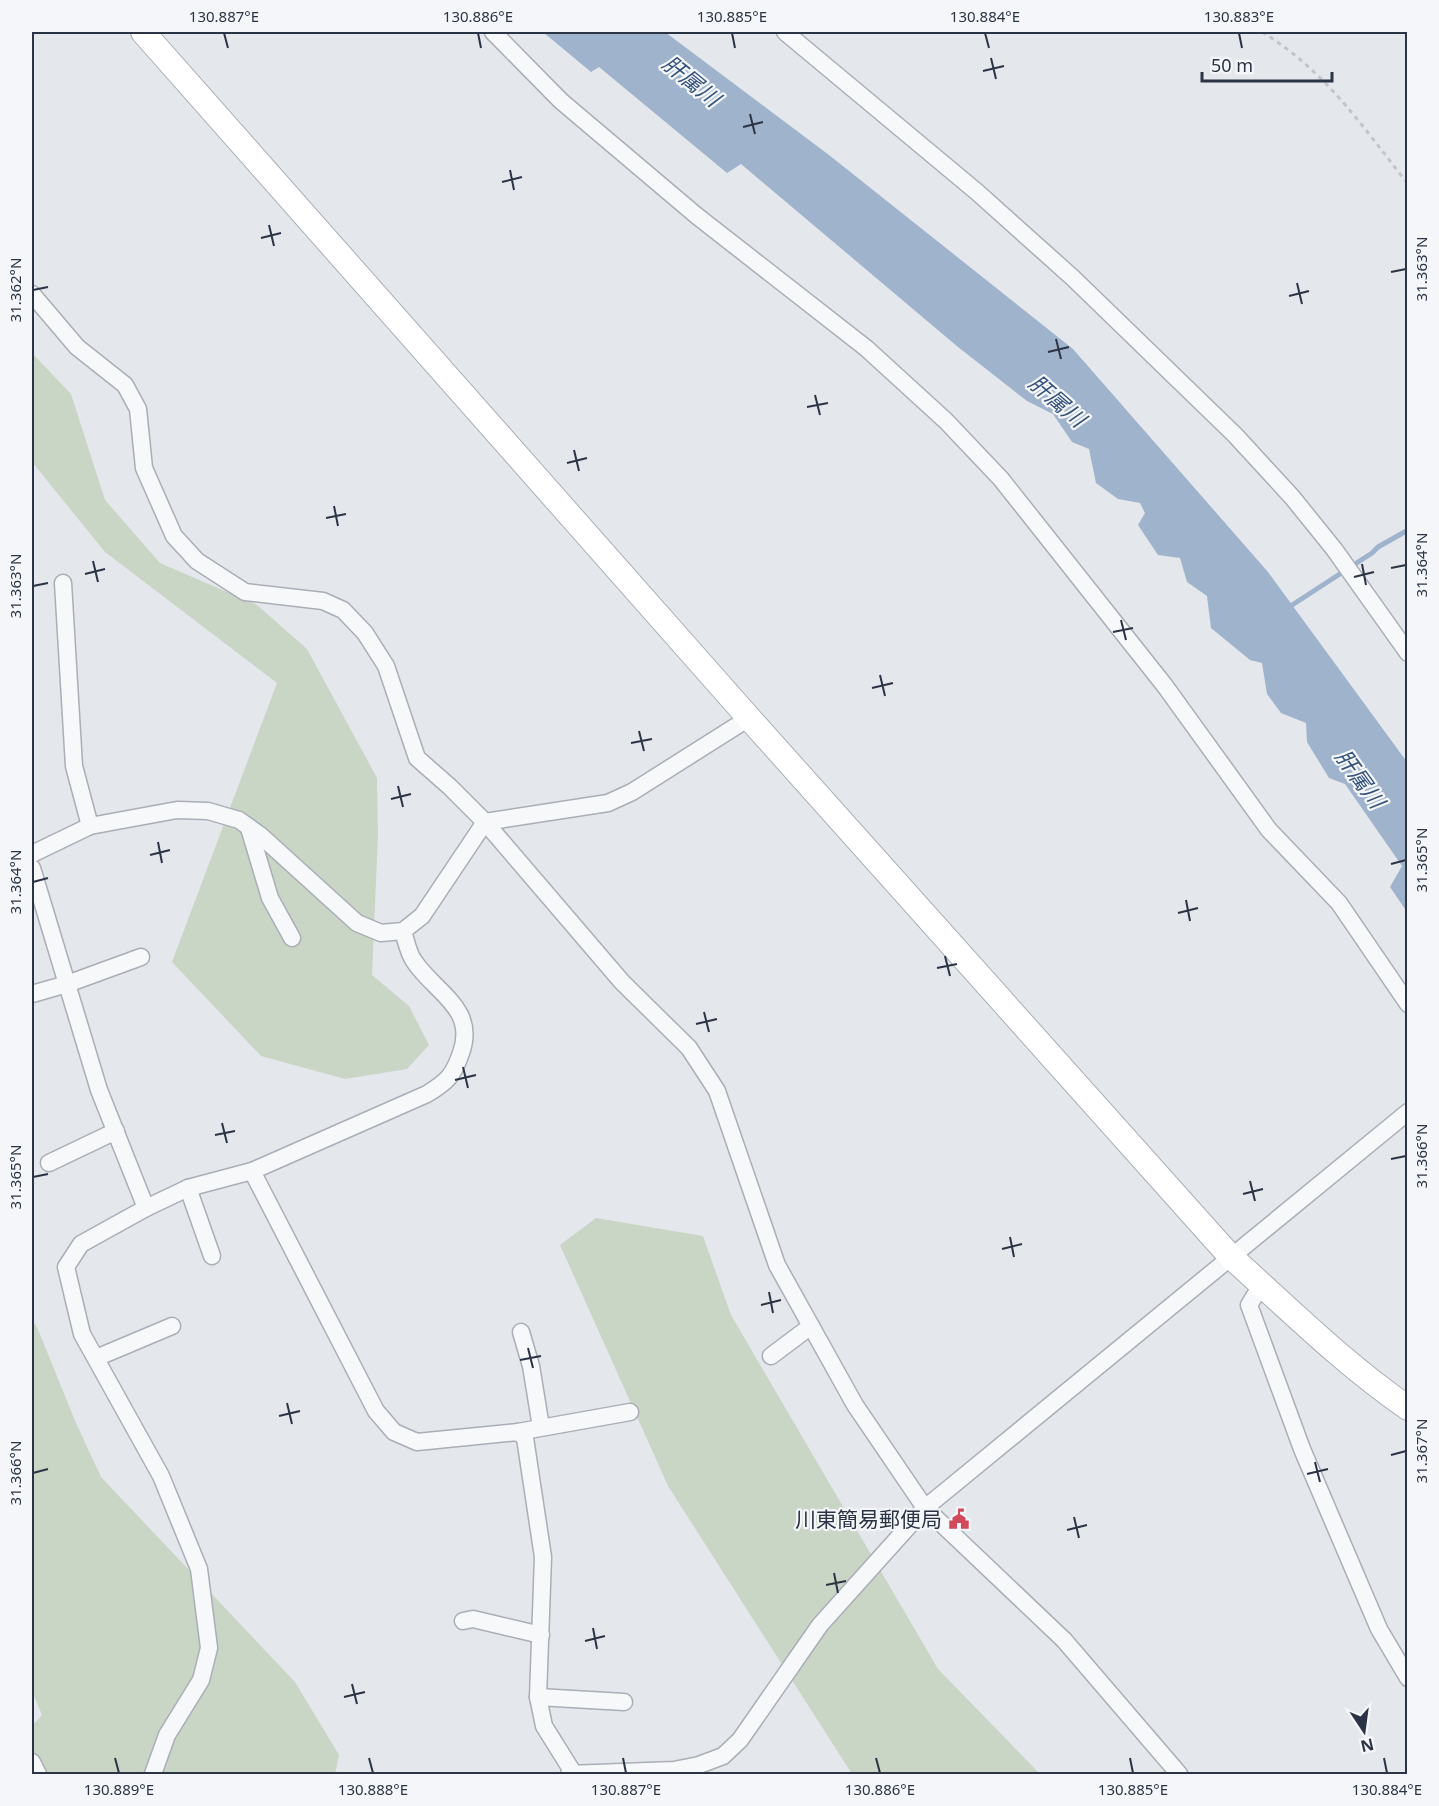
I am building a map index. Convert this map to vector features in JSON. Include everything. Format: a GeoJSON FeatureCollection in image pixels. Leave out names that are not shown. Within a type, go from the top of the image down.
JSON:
{"type":"FeatureCollection","features":[{"type":"Feature","properties":{"kind":"street"},"geometry":{"type":"LineString","coordinates":[[143,32],[749,718],[1230,1256],[1382,1390],[1407,1408]]}},
{"type":"Feature","properties":{"kind":"street"},"geometry":{"type":"LineString","coordinates":[[493,32],[570,108],[697,216],[866,348],[946,421],[1001,479],[1166,686],[1269,830],[1339,903],[1407,1004]]}},
{"type":"Feature","properties":{"kind":"street"},"geometry":{"type":"LineString","coordinates":[[785,32],[977,192],[1073,278],[1234,435],[1292,497],[1334,549],[1407,653]]}},
{"type":"Feature","properties":{"kind":"street"},"geometry":{"type":"LineString","coordinates":[[32,294],[77,347],[125,385],[138,409],[144,468],[174,536],[197,561],[246,592],[323,601],[343,610],[365,633],[386,666],[417,758],[485,822],[622,982],[689,1048],[717,1091],[777,1265],[855,1405],[926,1508],[1064,1640],[1179,1774]]}},
{"type":"Feature","properties":{"kind":"street"},"geometry":{"type":"LineString","coordinates":[[63,583],[74,766],[90,826]]}},
{"type":"Feature","properties":{"kind":"street"},"geometry":{"type":"LineString","coordinates":[[32,854],[90,826],[177,810],[208,811],[238,820],[260,835],[357,923],[381,933],[403,931],[422,916],[485,822],[608,802],[632,792],[749,718]]}},
{"type":"Feature","properties":{"kind":"street"},"geometry":{"type":"LineString","coordinates":[[249,828],[270,898],[292,938]]}},
{"type":"Feature","properties":{"kind":"street"},"geometry":{"type":"LineString","coordinates":[[32,868],[99,1090],[146,1208]]}},
{"type":"Feature","properties":{"kind":"street"},"geometry":{"type":"LineString","coordinates":[[153,1774],[166,1735],[201,1680],[204,1670],[208,1648],[199,1569],[161,1476],[82,1334],[66,1267],[81,1244],[146,1208],[188,1188],[252,1171],[427,1094],[447,1082],[458,1063],[465,1043],[465,1026],[459,1011],[413,960],[403,931]]}},
{"type":"Feature","properties":{"kind":"street"},"geometry":{"type":"LineString","coordinates":[[32,994],[141,957]]}},
{"type":"Feature","properties":{"kind":"street"},"geometry":{"type":"LineString","coordinates":[[518,1432],[525,1438],[543,1557],[538,1697],[544,1726],[572,1774],[674,1770],[699,1765],[723,1756],[740,1740],[820,1625],[926,1508],[1407,1112]]}},
{"type":"Feature","properties":{"kind":"street"},"geometry":{"type":"LineString","coordinates":[[49,1163],[116,1131]]}},
{"type":"Feature","properties":{"kind":"street"},"geometry":{"type":"LineString","coordinates":[[252,1171],[376,1411],[394,1432],[417,1442],[518,1432],[630,1412]]}},
{"type":"Feature","properties":{"kind":"street"},"geometry":{"type":"LineString","coordinates":[[188,1188],[212,1256]]}},
{"type":"Feature","properties":{"kind":"street"},"geometry":{"type":"LineString","coordinates":[[1262,1284],[1249,1305],[1253,1316],[1316,1481],[1379,1629],[1407,1678]]}},
{"type":"Feature","properties":{"kind":"street"},"geometry":{"type":"LineString","coordinates":[[96,1358],[172,1326]]}},
{"type":"Feature","properties":{"kind":"street"},"geometry":{"type":"LineString","coordinates":[[771,1356],[811,1326]]}},
{"type":"Feature","properties":{"kind":"street"},"geometry":{"type":"LineString","coordinates":[[521,1332],[531,1366],[541,1427]]}},
{"type":"Feature","properties":{"kind":"street"},"geometry":{"type":"LineString","coordinates":[[463,1621],[473,1619],[541,1635]]}},
{"type":"Feature","properties":{"kind":"street"},"geometry":{"type":"LineString","coordinates":[[538,1697],[624,1702]]}},
{"type":"Feature","properties":{"kind":"street"},"geometry":{"type":"LineString","coordinates":[[32,1762],[38,1774]]}},
{"type":"Feature","properties":{"kind":"path"},"geometry":{"type":"LineString","coordinates":[[1262,32],[1311,67],[1334,90],[1407,184]]}},
{"type":"Feature","properties":{"kind":"green space"},"geometry":{"type":"Polygon","coordinates":[[[32,353],[71,394],[105,500],[160,563],[257,605],[307,649],[377,778],[378,834],[372,975],[409,1006],[429,1045],[407,1069],[345,1079],[261,1056],[172,962],[277,683],[105,552],[32,462],[32,353]]]}},
{"type":"Feature","properties":{"kind":"green space"},"geometry":{"type":"Polygon","coordinates":[[[596,1218],[703,1236],[731,1315],[938,1669],[1040,1774],[852,1774],[668,1486],[560,1245],[596,1218]]]}},
{"type":"Feature","properties":{"kind":"green space"},"geometry":{"type":"Polygon","coordinates":[[[32,1320],[101,1477],[295,1682],[339,1755],[335,1774],[32,1774],[32,1726],[42,1715],[32,1691],[32,1320]]]}},
{"type":"Feature","properties":{"kind":"water","name":"肝属川"},"geometry":{"type":"Polygon","coordinates":[[[543,32],[665,32],[829,155],[1073,349],[1268,572],[1407,762],[1407,912],[1390,887],[1402,866],[1345,784],[1329,778],[1307,742],[1306,723],[1281,713],[1267,694],[1262,663],[1250,660],[1211,628],[1207,596],[1187,582],[1180,558],[1158,555],[1138,525],[1145,513],[1140,503],[1118,499],[1096,483],[1089,449],[1072,442],[1053,414],[1027,401],[958,347],[741,164],[727,173],[599,67],[591,72],[543,32]]]}},
{"type":"Feature","properties":{"kind":"waterway"},"geometry":{"type":"LineString","coordinates":[[1286,609],[1378,547],[1408,530]]}},
{"type":"Feature","properties":{"kind":"place","name":"川東簡易郵便局"},"geometry":{"type":"Point","coordinates":[959,1519]}}]}
